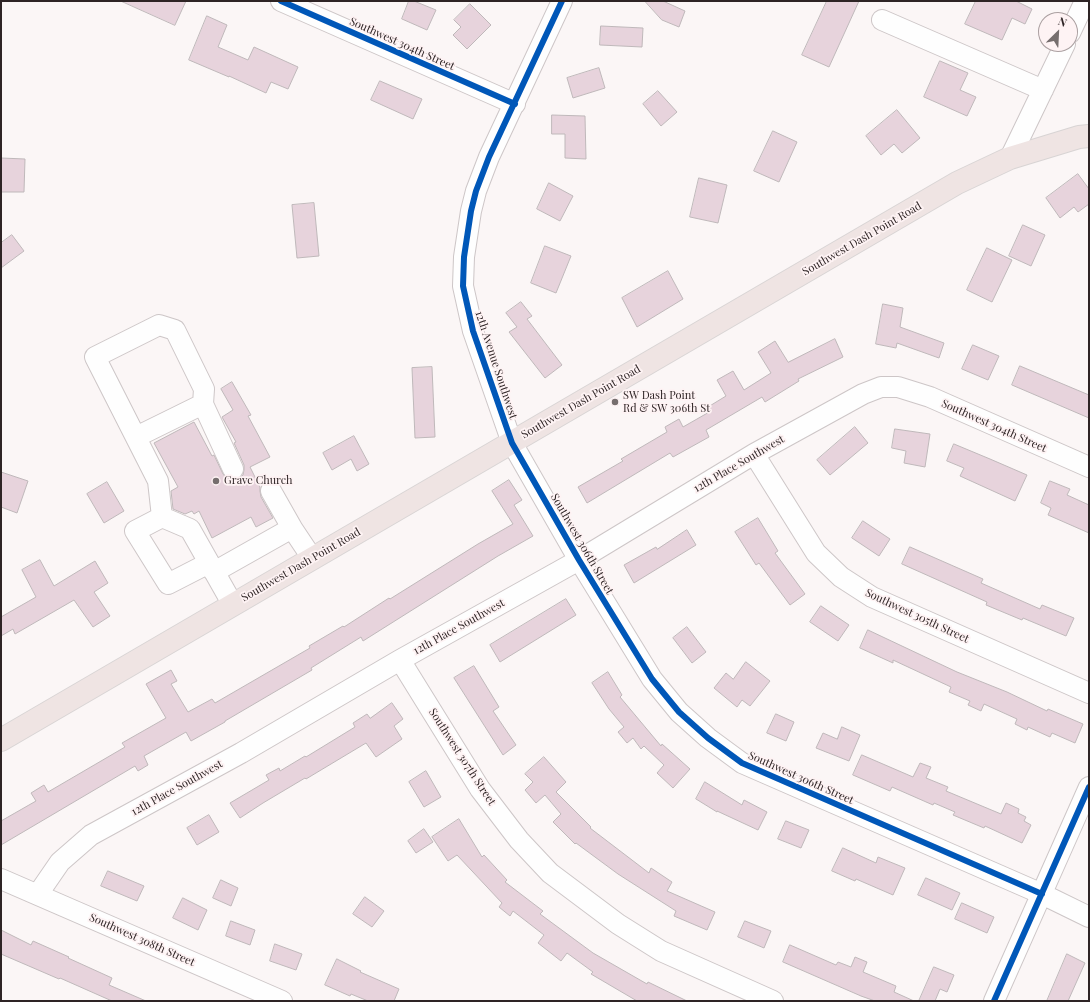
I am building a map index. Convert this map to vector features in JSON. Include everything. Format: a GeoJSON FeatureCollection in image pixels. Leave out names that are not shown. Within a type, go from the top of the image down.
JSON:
{"type":"FeatureCollection","features":[{"type":"Feature","properties":{"kind":"main road","name":"Southwest Dash Point Road"},"geometry":{"type":"LineString","coordinates":[[1,740],[957,183],[1010,158],[1079,137],[1089,136]]}},
{"type":"Feature","properties":{"kind":"street","name":"Southwest 304th Street"},"geometry":{"type":"LineString","coordinates":[[281,1],[515,104]]}},
{"type":"Feature","properties":{"kind":"street","name":"12th Avenue Southwest"},"geometry":{"type":"LineString","coordinates":[[512,443],[473,331],[463,286],[463,270],[468,225],[476,191],[489,157],[562,1]]}},
{"type":"Feature","properties":{"kind":"street"},"geometry":{"type":"LineString","coordinates":[[1078,16],[1085,1]]}},
{"type":"Feature","properties":{"kind":"street"},"geometry":{"type":"LineString","coordinates":[[882,20],[1043,90]]}},
{"type":"Feature","properties":{"kind":"street"},"geometry":{"type":"LineString","coordinates":[[1010,158],[1061,52]]}},
{"type":"Feature","properties":{"kind":"street"},"geometry":{"type":"LineString","coordinates":[[162,517],[158,481],[95,358],[159,325],[174,330],[204,389],[202,404],[233,469]]}},
{"type":"Feature","properties":{"kind":"street","name":"12th Place Southwest"},"geometry":{"type":"LineString","coordinates":[[38,894],[60,862],[91,835],[241,753],[400,660],[579,560],[754,454],[863,394],[881,387],[898,387]]}},
{"type":"Feature","properties":{"kind":"street","name":"Southwest 304th Street"},"geometry":{"type":"LineString","coordinates":[[898,387],[930,398],[1089,467]]}},
{"type":"Feature","properties":{"kind":"street"},"geometry":{"type":"LineString","coordinates":[[136,437],[202,404]]}},
{"type":"Feature","properties":{"kind":"street","name":"Southwest 306th Street"},"geometry":{"type":"LineString","coordinates":[[512,443],[579,560],[652,679],[679,712],[708,738],[742,763],[1042,894],[1089,917]]}},
{"type":"Feature","properties":{"kind":"street","name":"Southwest 305th Street"},"geometry":{"type":"LineString","coordinates":[[754,454],[816,553],[841,577],[872,597],[1089,693]]}},
{"type":"Feature","properties":{"kind":"street"},"geometry":{"type":"LineString","coordinates":[[271,491],[292,528],[312,558]]}},
{"type":"Feature","properties":{"kind":"street"},"geometry":{"type":"LineString","coordinates":[[162,517],[190,529],[232,605]]}},
{"type":"Feature","properties":{"kind":"street"},"geometry":{"type":"LineString","coordinates":[[162,517],[135,531],[168,584],[212,568],[292,528]]}},
{"type":"Feature","properties":{"kind":"street","name":"Southwest 307th Street"},"geometry":{"type":"LineString","coordinates":[[400,660],[480,789],[519,840],[550,873],[618,924],[661,951],[773,1001]]}},
{"type":"Feature","properties":{"kind":"street"},"geometry":{"type":"LineString","coordinates":[[994,1001],[1089,787]]}},
{"type":"Feature","properties":{"kind":"street","name":"Southwest 308th Street"},"geometry":{"type":"LineString","coordinates":[[1,879],[282,1001]]}},
{"type":"Feature","properties":{"kind":"building"},"geometry":{"type":"Polygon","coordinates":[[[121,1],[186,1],[175,25],[121,1]]]}},
{"type":"Feature","properties":{"kind":"building"},"geometry":{"type":"Polygon","coordinates":[[[409,1],[414,1],[436,10],[427,30],[402,19],[409,1]]]}},
{"type":"Feature","properties":{"kind":"building"},"geometry":{"type":"Polygon","coordinates":[[[645,1],[663,1],[685,11],[679,27],[662,20],[645,1]]]}},
{"type":"Feature","properties":{"kind":"building"},"geometry":{"type":"Polygon","coordinates":[[[827,1],[859,1],[829,67],[802,55],[827,1]]]}},
{"type":"Feature","properties":{"kind":"building"},"geometry":{"type":"Polygon","coordinates":[[[976,1],[1016,1],[1032,9],[1025,24],[1012,18],[1002,40],[965,24],[976,1]]]}},
{"type":"Feature","properties":{"kind":"building"},"geometry":{"type":"Polygon","coordinates":[[[470,4],[491,25],[467,49],[453,35],[461,27],[454,20],[470,4]]]}},
{"type":"Feature","properties":{"kind":"building"},"geometry":{"type":"Polygon","coordinates":[[[207,16],[227,25],[218,47],[248,60],[254,47],[298,67],[288,89],[271,82],[266,93],[189,60],[207,16]]]}},
{"type":"Feature","properties":{"kind":"building"},"geometry":{"type":"Polygon","coordinates":[[[601,26],[643,28],[642,47],[600,45],[601,26]]]}},
{"type":"Feature","properties":{"kind":"building"},"geometry":{"type":"Polygon","coordinates":[[[940,61],[968,73],[960,90],[976,97],[967,116],[924,97],[940,61]]]}},
{"type":"Feature","properties":{"kind":"building"},"geometry":{"type":"Polygon","coordinates":[[[599,68],[605,88],[573,98],[567,78],[599,68]]]}},
{"type":"Feature","properties":{"kind":"building"},"geometry":{"type":"Polygon","coordinates":[[[380,81],[422,99],[413,119],[371,100],[380,81]]]}},
{"type":"Feature","properties":{"kind":"building"},"geometry":{"type":"Polygon","coordinates":[[[658,91],[677,112],[661,126],[643,104],[658,91]]]}},
{"type":"Feature","properties":{"kind":"building"},"geometry":{"type":"Polygon","coordinates":[[[897,110],[920,138],[902,153],[894,144],[881,155],[866,136],[897,110]]]}},
{"type":"Feature","properties":{"kind":"building"},"geometry":{"type":"Polygon","coordinates":[[[552,115],[585,116],[586,159],[565,158],[565,134],[552,134],[552,115]]]}},
{"type":"Feature","properties":{"kind":"building"},"geometry":{"type":"Polygon","coordinates":[[[773,131],[797,142],[779,182],[754,171],[773,131]]]}},
{"type":"Feature","properties":{"kind":"building"},"geometry":{"type":"Polygon","coordinates":[[[1,158],[25,159],[24,192],[1,192],[1,158]]]}},
{"type":"Feature","properties":{"kind":"building"},"geometry":{"type":"Polygon","coordinates":[[[1078,174],[1089,189],[1089,204],[1078,212],[1074,207],[1060,218],[1046,198],[1078,174]]]}},
{"type":"Feature","properties":{"kind":"building"},"geometry":{"type":"Polygon","coordinates":[[[699,178],[727,185],[718,223],[690,217],[699,178]]]}},
{"type":"Feature","properties":{"kind":"building"},"geometry":{"type":"Polygon","coordinates":[[[549,183],[573,196],[560,221],[537,209],[549,183]]]}},
{"type":"Feature","properties":{"kind":"building"},"geometry":{"type":"Polygon","coordinates":[[[314,203],[319,256],[297,258],[292,205],[314,203]]]}},
{"type":"Feature","properties":{"kind":"building"},"geometry":{"type":"Polygon","coordinates":[[[1023,225],[1045,235],[1031,266],[1009,256],[1023,225]]]}},
{"type":"Feature","properties":{"kind":"building"},"geometry":{"type":"Polygon","coordinates":[[[12,235],[24,251],[1,268],[1,243],[12,235]]]}},
{"type":"Feature","properties":{"kind":"building"},"geometry":{"type":"Polygon","coordinates":[[[545,246],[571,256],[556,293],[531,283],[545,246]]]}},
{"type":"Feature","properties":{"kind":"building"},"geometry":{"type":"Polygon","coordinates":[[[987,248],[1012,260],[992,302],[967,290],[987,248]]]}},
{"type":"Feature","properties":{"kind":"building"},"geometry":{"type":"Polygon","coordinates":[[[668,271],[683,299],[637,327],[622,298],[668,271]]]}},
{"type":"Feature","properties":{"kind":"building"},"geometry":{"type":"Polygon","coordinates":[[[521,302],[532,316],[527,319],[562,365],[545,378],[509,332],[517,327],[506,313],[521,302]]]}},
{"type":"Feature","properties":{"kind":"building"},"geometry":{"type":"Polygon","coordinates":[[[883,304],[903,308],[900,327],[944,343],[939,358],[897,343],[896,348],[876,344],[883,304]]]}},
{"type":"Feature","properties":{"kind":"building"},"geometry":{"type":"Polygon","coordinates":[[[835,339],[843,357],[798,379],[799,381],[765,402],[762,397],[706,430],[709,437],[673,457],[670,453],[587,503],[578,487],[623,461],[621,459],[667,432],[665,427],[679,419],[683,427],[711,411],[708,407],[726,396],[717,380],[733,371],[744,390],[771,373],[758,352],[775,341],[788,362],[835,339]]]}},
{"type":"Feature","properties":{"kind":"building"},"geometry":{"type":"Polygon","coordinates":[[[973,345],[999,356],[988,380],[962,369],[973,345]]]}},
{"type":"Feature","properties":{"kind":"building"},"geometry":{"type":"Polygon","coordinates":[[[1020,366],[1089,395],[1089,418],[1012,385],[1020,366]]]}},
{"type":"Feature","properties":{"kind":"building"},"geometry":{"type":"Polygon","coordinates":[[[432,367],[435,437],[415,438],[412,368],[432,367]]]}},
{"type":"Feature","properties":{"kind":"building","name":"Grave Church"},"geometry":{"type":"Polygon","coordinates":[[[232,382],[251,415],[248,416],[270,457],[250,467],[260,487],[261,497],[273,518],[256,527],[251,517],[212,538],[199,511],[194,514],[192,511],[185,514],[173,509],[171,491],[178,487],[154,443],[194,422],[212,456],[214,455],[223,474],[227,479],[238,479],[243,475],[244,465],[234,443],[236,442],[222,417],[233,410],[221,389],[232,382]]]}},
{"type":"Feature","properties":{"kind":"building"},"geometry":{"type":"Polygon","coordinates":[[[855,427],[868,443],[830,475],[817,460],[855,427]]]}},
{"type":"Feature","properties":{"kind":"building"},"geometry":{"type":"Polygon","coordinates":[[[895,429],[930,434],[925,467],[904,463],[906,451],[892,448],[895,429]]]}},
{"type":"Feature","properties":{"kind":"building"},"geometry":{"type":"Polygon","coordinates":[[[354,436],[369,464],[357,471],[351,459],[332,470],[323,453],[354,436]]]}},
{"type":"Feature","properties":{"kind":"building"},"geometry":{"type":"Polygon","coordinates":[[[954,444],[1027,475],[1015,501],[960,476],[964,468],[947,461],[954,444]]]}},
{"type":"Feature","properties":{"kind":"building"},"geometry":{"type":"Polygon","coordinates":[[[1,472],[28,481],[17,513],[1,507],[1,472]]]}},
{"type":"Feature","properties":{"kind":"building"},"geometry":{"type":"Polygon","coordinates":[[[509,480],[522,500],[514,505],[533,536],[498,556],[363,641],[361,637],[311,668],[312,670],[225,722],[191,741],[186,732],[144,756],[148,765],[138,771],[135,766],[1,845],[1,821],[36,801],[31,793],[44,785],[48,792],[125,747],[122,743],[166,718],[146,684],[171,670],[177,681],[171,684],[188,712],[212,699],[215,703],[310,648],[309,646],[343,626],[344,627],[389,598],[390,599],[513,524],[492,491],[509,480]]]}},
{"type":"Feature","properties":{"kind":"building"},"geometry":{"type":"Polygon","coordinates":[[[1050,481],[1070,489],[1067,495],[1089,505],[1089,533],[1048,515],[1051,508],[1041,503],[1050,481]]]}},
{"type":"Feature","properties":{"kind":"building"},"geometry":{"type":"Polygon","coordinates":[[[107,482],[124,511],[104,523],[87,494],[107,482]]]}},
{"type":"Feature","properties":{"kind":"building"},"geometry":{"type":"Polygon","coordinates":[[[758,518],[778,551],[775,553],[805,594],[790,605],[759,563],[756,565],[735,532],[758,518]]]}},
{"type":"Feature","properties":{"kind":"building"},"geometry":{"type":"Polygon","coordinates":[[[863,521],[890,539],[879,556],[852,538],[863,521]]]}},
{"type":"Feature","properties":{"kind":"building"},"geometry":{"type":"Polygon","coordinates":[[[687,530],[696,545],[634,583],[624,565],[656,547],[657,549],[687,530]]]}},
{"type":"Feature","properties":{"kind":"building"},"geometry":{"type":"Polygon","coordinates":[[[910,547],[983,579],[981,583],[1040,609],[1042,605],[1074,618],[1066,636],[1023,618],[1022,620],[986,605],[987,602],[902,564],[910,547]]]}},
{"type":"Feature","properties":{"kind":"building"},"geometry":{"type":"Polygon","coordinates":[[[40,560],[54,586],[95,561],[108,583],[94,592],[110,616],[93,627],[74,600],[15,634],[13,629],[1,636],[1,617],[36,597],[22,570],[40,560]]]}},
{"type":"Feature","properties":{"kind":"building"},"geometry":{"type":"Polygon","coordinates":[[[566,599],[576,615],[500,662],[490,645],[566,599]]]}},
{"type":"Feature","properties":{"kind":"building"},"geometry":{"type":"Polygon","coordinates":[[[821,606],[849,625],[838,641],[810,622],[821,606]]]}},
{"type":"Feature","properties":{"kind":"building"},"geometry":{"type":"Polygon","coordinates":[[[687,627],[706,652],[692,663],[673,638],[687,627]]]}},
{"type":"Feature","properties":{"kind":"building"},"geometry":{"type":"Polygon","coordinates":[[[868,630],[957,672],[1007,692],[1047,711],[1048,709],[1083,724],[1075,743],[1052,733],[1050,737],[1028,727],[1027,730],[1015,724],[1017,719],[984,704],[981,711],[968,705],[970,701],[949,692],[951,687],[893,660],[893,663],[860,648],[868,630]]]}},
{"type":"Feature","properties":{"kind":"building"},"geometry":{"type":"Polygon","coordinates":[[[746,662],[770,681],[750,706],[742,700],[737,707],[714,688],[726,673],[733,679],[746,662]]]}},
{"type":"Feature","properties":{"kind":"building"},"geometry":{"type":"Polygon","coordinates":[[[474,666],[499,707],[493,711],[516,745],[503,755],[454,678],[474,666]]]}},
{"type":"Feature","properties":{"kind":"building"},"geometry":{"type":"Polygon","coordinates":[[[608,672],[622,695],[620,697],[661,746],[662,744],[690,769],[673,788],[657,773],[664,765],[644,746],[641,749],[633,738],[627,743],[618,732],[624,727],[609,709],[592,683],[608,672]]]}},
{"type":"Feature","properties":{"kind":"building"},"geometry":{"type":"Polygon","coordinates":[[[392,703],[403,719],[394,726],[402,739],[376,757],[366,743],[240,818],[230,803],[269,780],[266,775],[279,768],[280,771],[305,756],[306,757],[355,727],[353,723],[367,714],[370,718],[392,703]]]}},
{"type":"Feature","properties":{"kind":"building"},"geometry":{"type":"Polygon","coordinates":[[[776,714],[794,722],[786,741],[767,733],[776,714]]]}},
{"type":"Feature","properties":{"kind":"building"},"geometry":{"type":"Polygon","coordinates":[[[842,727],[860,735],[849,761],[816,748],[823,733],[837,739],[842,727]]]}},
{"type":"Feature","properties":{"kind":"building"},"geometry":{"type":"Polygon","coordinates":[[[862,755],[913,777],[920,763],[931,767],[926,778],[948,787],[946,791],[1001,814],[1006,803],[1019,809],[1018,813],[1026,817],[1024,821],[1031,825],[1022,843],[985,826],[984,828],[953,815],[955,812],[934,803],[933,805],[892,787],[890,791],[853,775],[862,755]]]}},
{"type":"Feature","properties":{"kind":"building"},"geometry":{"type":"Polygon","coordinates":[[[544,757],[566,782],[556,792],[591,827],[590,828],[649,873],[651,868],[672,882],[667,891],[715,912],[707,930],[674,916],[676,911],[618,874],[576,843],[575,844],[553,822],[561,814],[545,795],[536,803],[525,790],[533,782],[525,774],[544,757]]]}},
{"type":"Feature","properties":{"kind":"building"},"geometry":{"type":"Polygon","coordinates":[[[426,771],[441,797],[424,807],[409,782],[426,771]]]}},
{"type":"Feature","properties":{"kind":"building"},"geometry":{"type":"Polygon","coordinates":[[[705,782],[742,805],[744,800],[767,812],[758,830],[717,812],[696,799],[705,782]]]}},
{"type":"Feature","properties":{"kind":"building"},"geometry":{"type":"Polygon","coordinates":[[[209,815],[219,832],[197,845],[187,828],[209,815]]]}},
{"type":"Feature","properties":{"kind":"building"},"geometry":{"type":"Polygon","coordinates":[[[459,819],[482,857],[484,855],[507,880],[505,882],[543,911],[540,914],[593,953],[647,984],[648,982],[687,1001],[637,1001],[591,974],[593,972],[567,953],[561,961],[538,943],[544,935],[513,911],[510,916],[499,907],[502,903],[457,855],[448,861],[432,837],[459,819]]]}},
{"type":"Feature","properties":{"kind":"building"},"geometry":{"type":"Polygon","coordinates":[[[786,821],[809,830],[801,848],[778,839],[786,821]]]}},
{"type":"Feature","properties":{"kind":"building"},"geometry":{"type":"Polygon","coordinates":[[[424,829],[433,842],[416,853],[408,841],[424,829]]]}},
{"type":"Feature","properties":{"kind":"building"},"geometry":{"type":"Polygon","coordinates":[[[843,848],[876,863],[878,857],[905,868],[893,895],[856,879],[855,881],[832,871],[843,848]]]}},
{"type":"Feature","properties":{"kind":"building"},"geometry":{"type":"Polygon","coordinates":[[[108,871],[144,886],[137,901],[101,886],[108,871]]]}},
{"type":"Feature","properties":{"kind":"building"},"geometry":{"type":"Polygon","coordinates":[[[926,878],[960,893],[952,910],[918,895],[926,878]]]}},
{"type":"Feature","properties":{"kind":"building"},"geometry":{"type":"Polygon","coordinates":[[[221,880],[238,888],[231,906],[213,898],[221,880]]]}},
{"type":"Feature","properties":{"kind":"building"},"geometry":{"type":"Polygon","coordinates":[[[365,897],[384,911],[372,927],[353,914],[365,897]]]}},
{"type":"Feature","properties":{"kind":"building"},"geometry":{"type":"Polygon","coordinates":[[[183,898],[207,910],[198,930],[173,918],[183,898]]]}},
{"type":"Feature","properties":{"kind":"building"},"geometry":{"type":"Polygon","coordinates":[[[962,903],[994,917],[987,933],[955,919],[962,903]]]}},
{"type":"Feature","properties":{"kind":"building"},"geometry":{"type":"Polygon","coordinates":[[[231,921],[255,930],[250,945],[226,936],[231,921]]]}},
{"type":"Feature","properties":{"kind":"building"},"geometry":{"type":"Polygon","coordinates":[[[745,921],[771,931],[764,948],[738,937],[745,921]]]}},
{"type":"Feature","properties":{"kind":"building"},"geometry":{"type":"Polygon","coordinates":[[[1,930],[31,945],[33,941],[112,978],[109,985],[146,1001],[112,1001],[1,954],[1,930]]]}},
{"type":"Feature","properties":{"kind":"building"},"geometry":{"type":"Polygon","coordinates":[[[275,944],[302,954],[296,970],[270,961],[275,944]]]}},
{"type":"Feature","properties":{"kind":"building"},"geometry":{"type":"Polygon","coordinates":[[[790,945],[836,965],[838,962],[851,967],[855,957],[867,962],[863,972],[896,986],[894,992],[914,1001],[875,1001],[783,962],[790,945]]]}},
{"type":"Feature","properties":{"kind":"building"},"geometry":{"type":"Polygon","coordinates":[[[1067,954],[1085,963],[1068,1001],[1047,1001],[1067,954]]]}},
{"type":"Feature","properties":{"kind":"building"},"geometry":{"type":"Polygon","coordinates":[[[337,959],[361,971],[360,972],[399,989],[394,1001],[368,1001],[351,994],[350,996],[325,985],[337,959]]]}},
{"type":"Feature","properties":{"kind":"building"},"geometry":{"type":"Polygon","coordinates":[[[934,967],[954,975],[947,992],[940,989],[935,1001],[919,1001],[934,967]]]}},
{"type":"Feature","properties":{"kind":"cycle path"},"geometry":{"type":"LineString","coordinates":[[281,1],[515,104]]}},
{"type":"Feature","properties":{"kind":"cycle path"},"geometry":{"type":"LineString","coordinates":[[562,1],[489,157],[476,191],[471,211],[464,257],[463,286],[473,331],[512,443],[579,560],[652,679],[679,712],[708,738],[742,763],[1042,894]]}},
{"type":"Feature","properties":{"kind":"cycle path"},"geometry":{"type":"LineString","coordinates":[[994,1001],[1089,787]]}},
{"type":"Feature","properties":{"kind":"place","name":"SW Dash Point Rd & SW 306th St"},"geometry":{"type":"Point","coordinates":[615,402]}},
{"type":"Feature","properties":{"kind":"place","name":"Grave Church"},"geometry":{"type":"Point","coordinates":[216,481]}}]}
